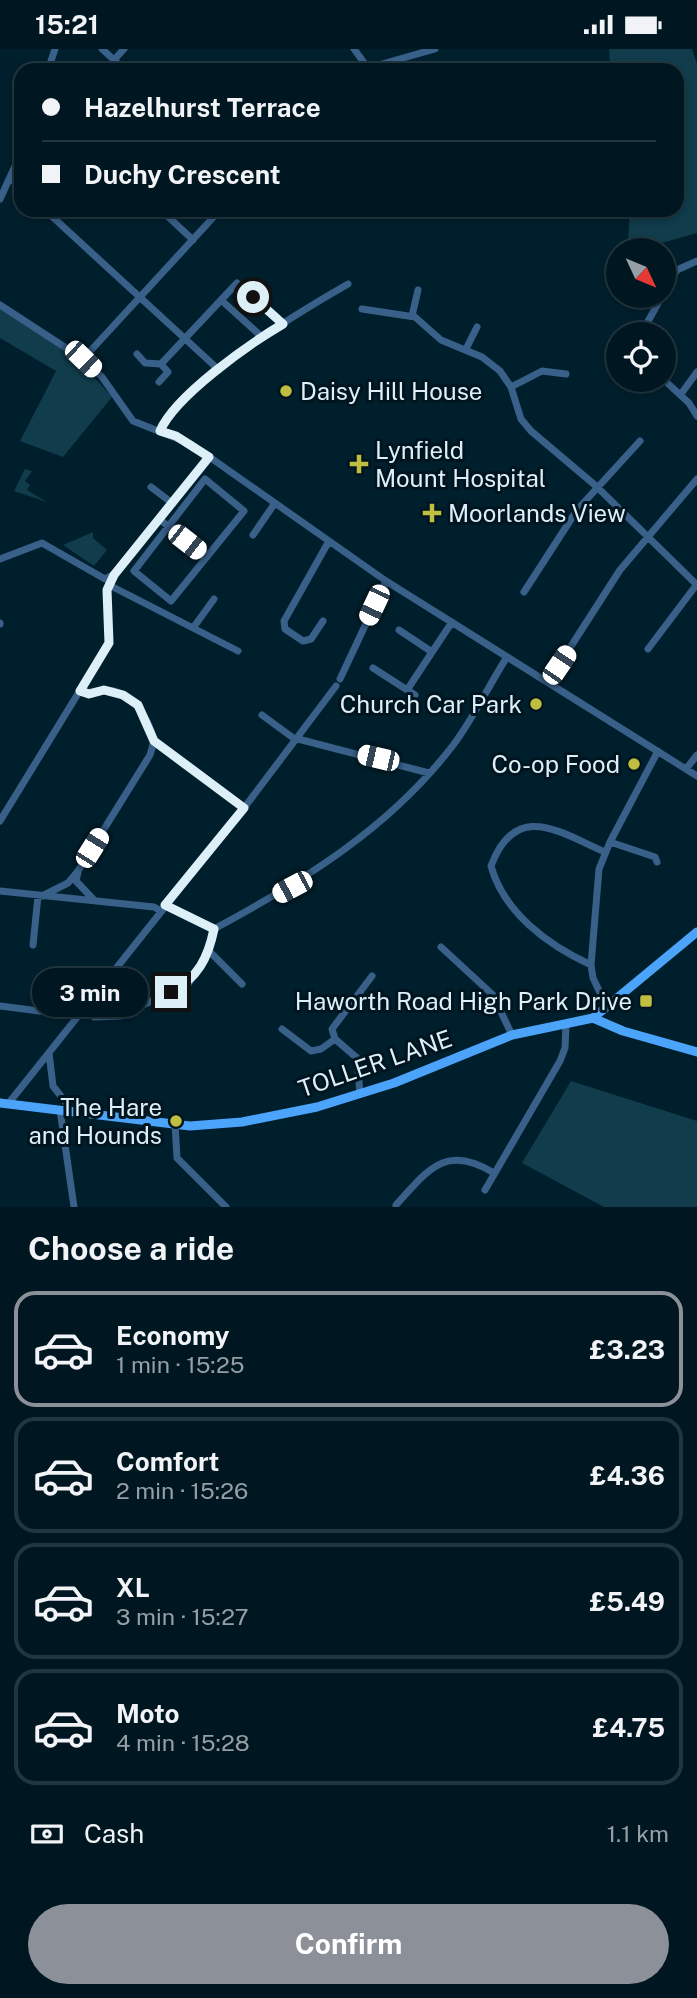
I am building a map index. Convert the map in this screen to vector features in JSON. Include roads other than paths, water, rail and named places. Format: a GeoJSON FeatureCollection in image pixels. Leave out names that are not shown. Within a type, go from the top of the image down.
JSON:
{"type":"FeatureCollection","features":[{"type":"Feature","properties":{"kind":"main road"},"geometry":{"type":"LineString","coordinates":[[697,932],[593,1018],[622,1031],[697,1052]]}},
{"type":"Feature","properties":{"kind":"main road","name":"TOLLER LANE"},"geometry":{"type":"LineString","coordinates":[[4,1104],[63,1107],[175,1124],[242,1122],[317,1107],[360,1094],[512,1035],[593,1018]]}},
{"type":"Feature","properties":{"kind":"street"},"geometry":{"type":"LineString","coordinates":[[102,49],[118,63]]}},
{"type":"Feature","properties":{"kind":"street"},"geometry":{"type":"LineString","coordinates":[[114,59],[124,49]]}},
{"type":"Feature","properties":{"kind":"street"},"geometry":{"type":"LineString","coordinates":[[386,63],[435,49]]}},
{"type":"Feature","properties":{"kind":"street"},"geometry":{"type":"LineString","coordinates":[[0,199],[14,170]]}},
{"type":"Feature","properties":{"kind":"street"},"geometry":{"type":"LineString","coordinates":[[11,178],[14,181]]}},
{"type":"Feature","properties":{"kind":"street"},"geometry":{"type":"LineString","coordinates":[[53,217],[219,370]]}},
{"type":"Feature","properties":{"kind":"street"},"geometry":{"type":"LineString","coordinates":[[168,217],[193,240]]}},
{"type":"Feature","properties":{"kind":"street"},"geometry":{"type":"LineString","coordinates":[[83,359],[214,217]]}},
{"type":"Feature","properties":{"kind":"street"},"geometry":{"type":"LineString","coordinates":[[676,272],[697,261]]}},
{"type":"Feature","properties":{"kind":"street"},"geometry":{"type":"LineString","coordinates":[[137,354],[145,363],[161,363],[237,283],[283,324]]}},
{"type":"Feature","properties":{"kind":"street"},"geometry":{"type":"LineString","coordinates":[[160,431],[166,417],[219,370],[262,337],[348,284]]}},
{"type":"Feature","properties":{"kind":"street"},"geometry":{"type":"LineString","coordinates":[[412,316],[418,291]]}},
{"type":"Feature","properties":{"kind":"street"},"geometry":{"type":"LineString","coordinates":[[221,300],[262,337]]}},
{"type":"Feature","properties":{"kind":"street"},"geometry":{"type":"LineString","coordinates":[[0,305],[83,359],[102,377],[133,421],[176,436],[386,581],[697,776]]}},
{"type":"Feature","properties":{"kind":"street"},"geometry":{"type":"LineString","coordinates":[[362,309],[412,316],[441,340],[466,349],[500,371],[511,387],[520,419],[596,486],[645,537],[697,584],[648,649]]}},
{"type":"Feature","properties":{"kind":"street"},"geometry":{"type":"LineString","coordinates":[[466,349],[477,327]]}},
{"type":"Feature","properties":{"kind":"street"},"geometry":{"type":"LineString","coordinates":[[159,382],[168,372],[161,363]]}},
{"type":"Feature","properties":{"kind":"street"},"geometry":{"type":"LineString","coordinates":[[511,387],[542,371],[566,374]]}},
{"type":"Feature","properties":{"kind":"street"},"geometry":{"type":"LineString","coordinates":[[681,394],[697,372]]}},
{"type":"Feature","properties":{"kind":"street"},"geometry":{"type":"LineString","coordinates":[[676,390],[697,416]]}},
{"type":"Feature","properties":{"kind":"street"},"geometry":{"type":"LineString","coordinates":[[524,592],[596,486],[640,441]]}},
{"type":"Feature","properties":{"kind":"street"},"geometry":{"type":"LineString","coordinates":[[0,821],[109,643],[109,585],[114,575],[209,457]]}},
{"type":"Feature","properties":{"kind":"street"},"geometry":{"type":"LineString","coordinates":[[205,479],[244,511],[171,601],[134,571],[167,526],[205,479]]}},
{"type":"Feature","properties":{"kind":"street"},"geometry":{"type":"LineString","coordinates":[[548,682],[645,537],[697,479]]}},
{"type":"Feature","properties":{"kind":"street"},"geometry":{"type":"LineString","coordinates":[[151,487],[172,503]]}},
{"type":"Feature","properties":{"kind":"street"},"geometry":{"type":"LineString","coordinates":[[253,535],[275,503]]}},
{"type":"Feature","properties":{"kind":"street"},"geometry":{"type":"LineString","coordinates":[[159,519],[207,557]]}},
{"type":"Feature","properties":{"kind":"street"},"geometry":{"type":"LineString","coordinates":[[323,621],[310,639],[303,641],[285,629],[284,621],[328,541]]}},
{"type":"Feature","properties":{"kind":"street"},"geometry":{"type":"LineString","coordinates":[[0,559],[43,543],[105,579],[114,575]]}},
{"type":"Feature","properties":{"kind":"street"},"geometry":{"type":"LineString","coordinates":[[4,1104],[78,1016],[297,739],[338,682],[386,581]]}},
{"type":"Feature","properties":{"kind":"street"},"geometry":{"type":"LineString","coordinates":[[109,585],[238,651]]}},
{"type":"Feature","properties":{"kind":"street"},"geometry":{"type":"LineString","coordinates":[[193,628],[214,599]]}},
{"type":"Feature","properties":{"kind":"street"},"geometry":{"type":"LineString","coordinates":[[407,690],[452,622]]}},
{"type":"Feature","properties":{"kind":"street"},"geometry":{"type":"LineString","coordinates":[[400,630],[432,652]]}},
{"type":"Feature","properties":{"kind":"street"},"geometry":{"type":"LineString","coordinates":[[83,1009],[94,1017],[106,1018],[136,1011],[189,983],[209,951],[214,929],[292,887],[360,840],[429,773],[455,742],[507,657]]}},
{"type":"Feature","properties":{"kind":"street"},"geometry":{"type":"LineString","coordinates":[[373,668],[415,695]]}},
{"type":"Feature","properties":{"kind":"street"},"geometry":{"type":"LineString","coordinates":[[80,691],[89,694],[104,690],[130,700],[144,715],[154,741],[244,808]]}},
{"type":"Feature","properties":{"kind":"street"},"geometry":{"type":"LineString","coordinates":[[262,715],[297,739],[429,773]]}},
{"type":"Feature","properties":{"kind":"street"},"geometry":{"type":"LineString","coordinates":[[40,896],[68,883],[78,871],[150,755],[154,741]]}},
{"type":"Feature","properties":{"kind":"street"},"geometry":{"type":"LineString","coordinates":[[607,1007],[593,978],[591,965],[599,869],[610,842],[658,751]]}},
{"type":"Feature","properties":{"kind":"street"},"geometry":{"type":"LineString","coordinates":[[686,768],[697,755]]}},
{"type":"Feature","properties":{"kind":"street"},"geometry":{"type":"LineString","coordinates":[[591,965],[568,954],[523,918],[496,882],[492,866],[503,842],[514,832],[530,825],[545,826],[605,852]]}},
{"type":"Feature","properties":{"kind":"street"},"geometry":{"type":"LineString","coordinates":[[610,842],[656,857],[657,862]]}},
{"type":"Feature","properties":{"kind":"street"},"geometry":{"type":"LineString","coordinates":[[78,871],[76,881],[94,900]]}},
{"type":"Feature","properties":{"kind":"street"},"geometry":{"type":"LineString","coordinates":[[0,891],[163,908],[214,929]]}},
{"type":"Feature","properties":{"kind":"street"},"geometry":{"type":"LineString","coordinates":[[33,945],[40,896]]}},
{"type":"Feature","properties":{"kind":"street"},"geometry":{"type":"LineString","coordinates":[[441,947],[493,995],[512,1035]]}},
{"type":"Feature","properties":{"kind":"street"},"geometry":{"type":"LineString","coordinates":[[209,951],[242,984]]}},
{"type":"Feature","properties":{"kind":"street"},"geometry":{"type":"LineString","coordinates":[[360,1094],[357,1058],[335,1039],[332,1029],[372,976]]}},
{"type":"Feature","properties":{"kind":"street"},"geometry":{"type":"LineString","coordinates":[[0,1006],[78,1016]]}},
{"type":"Feature","properties":{"kind":"street"},"geometry":{"type":"LineString","coordinates":[[485,1190],[560,1061],[565,1048],[566,1025]]}},
{"type":"Feature","properties":{"kind":"street"},"geometry":{"type":"LineString","coordinates":[[282,1029],[311,1051],[321,1049],[335,1039]]}},
{"type":"Feature","properties":{"kind":"street"},"geometry":{"type":"LineString","coordinates":[[48,1052],[53,1086],[63,1107],[74,1207]]}},
{"type":"Feature","properties":{"kind":"street"},"geometry":{"type":"LineString","coordinates":[[175,1124],[177,1158],[226,1207]]}},
{"type":"Feature","properties":{"kind":"street"},"geometry":{"type":"LineString","coordinates":[[396,1205],[426,1172],[452,1159],[471,1161],[494,1173]]}},
{"type":"Feature","properties":{"kind":"place","name":"Daisy Hill House"},"geometry":{"type":"Point","coordinates":[286,391]}},
{"type":"Feature","properties":{"kind":"place","name":"Lynfield Mount Hospital"},"geometry":{"type":"Point","coordinates":[359,464]}},
{"type":"Feature","properties":{"kind":"place","name":"Moorlands View"},"geometry":{"type":"Point","coordinates":[432,513]}},
{"type":"Feature","properties":{"kind":"place","name":"Church Car Park"},"geometry":{"type":"Point","coordinates":[536,704]}},
{"type":"Feature","properties":{"kind":"place","name":"Co-op Food"},"geometry":{"type":"Point","coordinates":[634,764]}},
{"type":"Feature","properties":{"kind":"place","name":"Haworth Road High Park Drive"},"geometry":{"type":"Point","coordinates":[646,1001]}},
{"type":"Feature","properties":{"kind":"place","name":"The Hare and Hounds"},"geometry":{"type":"Point","coordinates":[176,1121]}}]}
